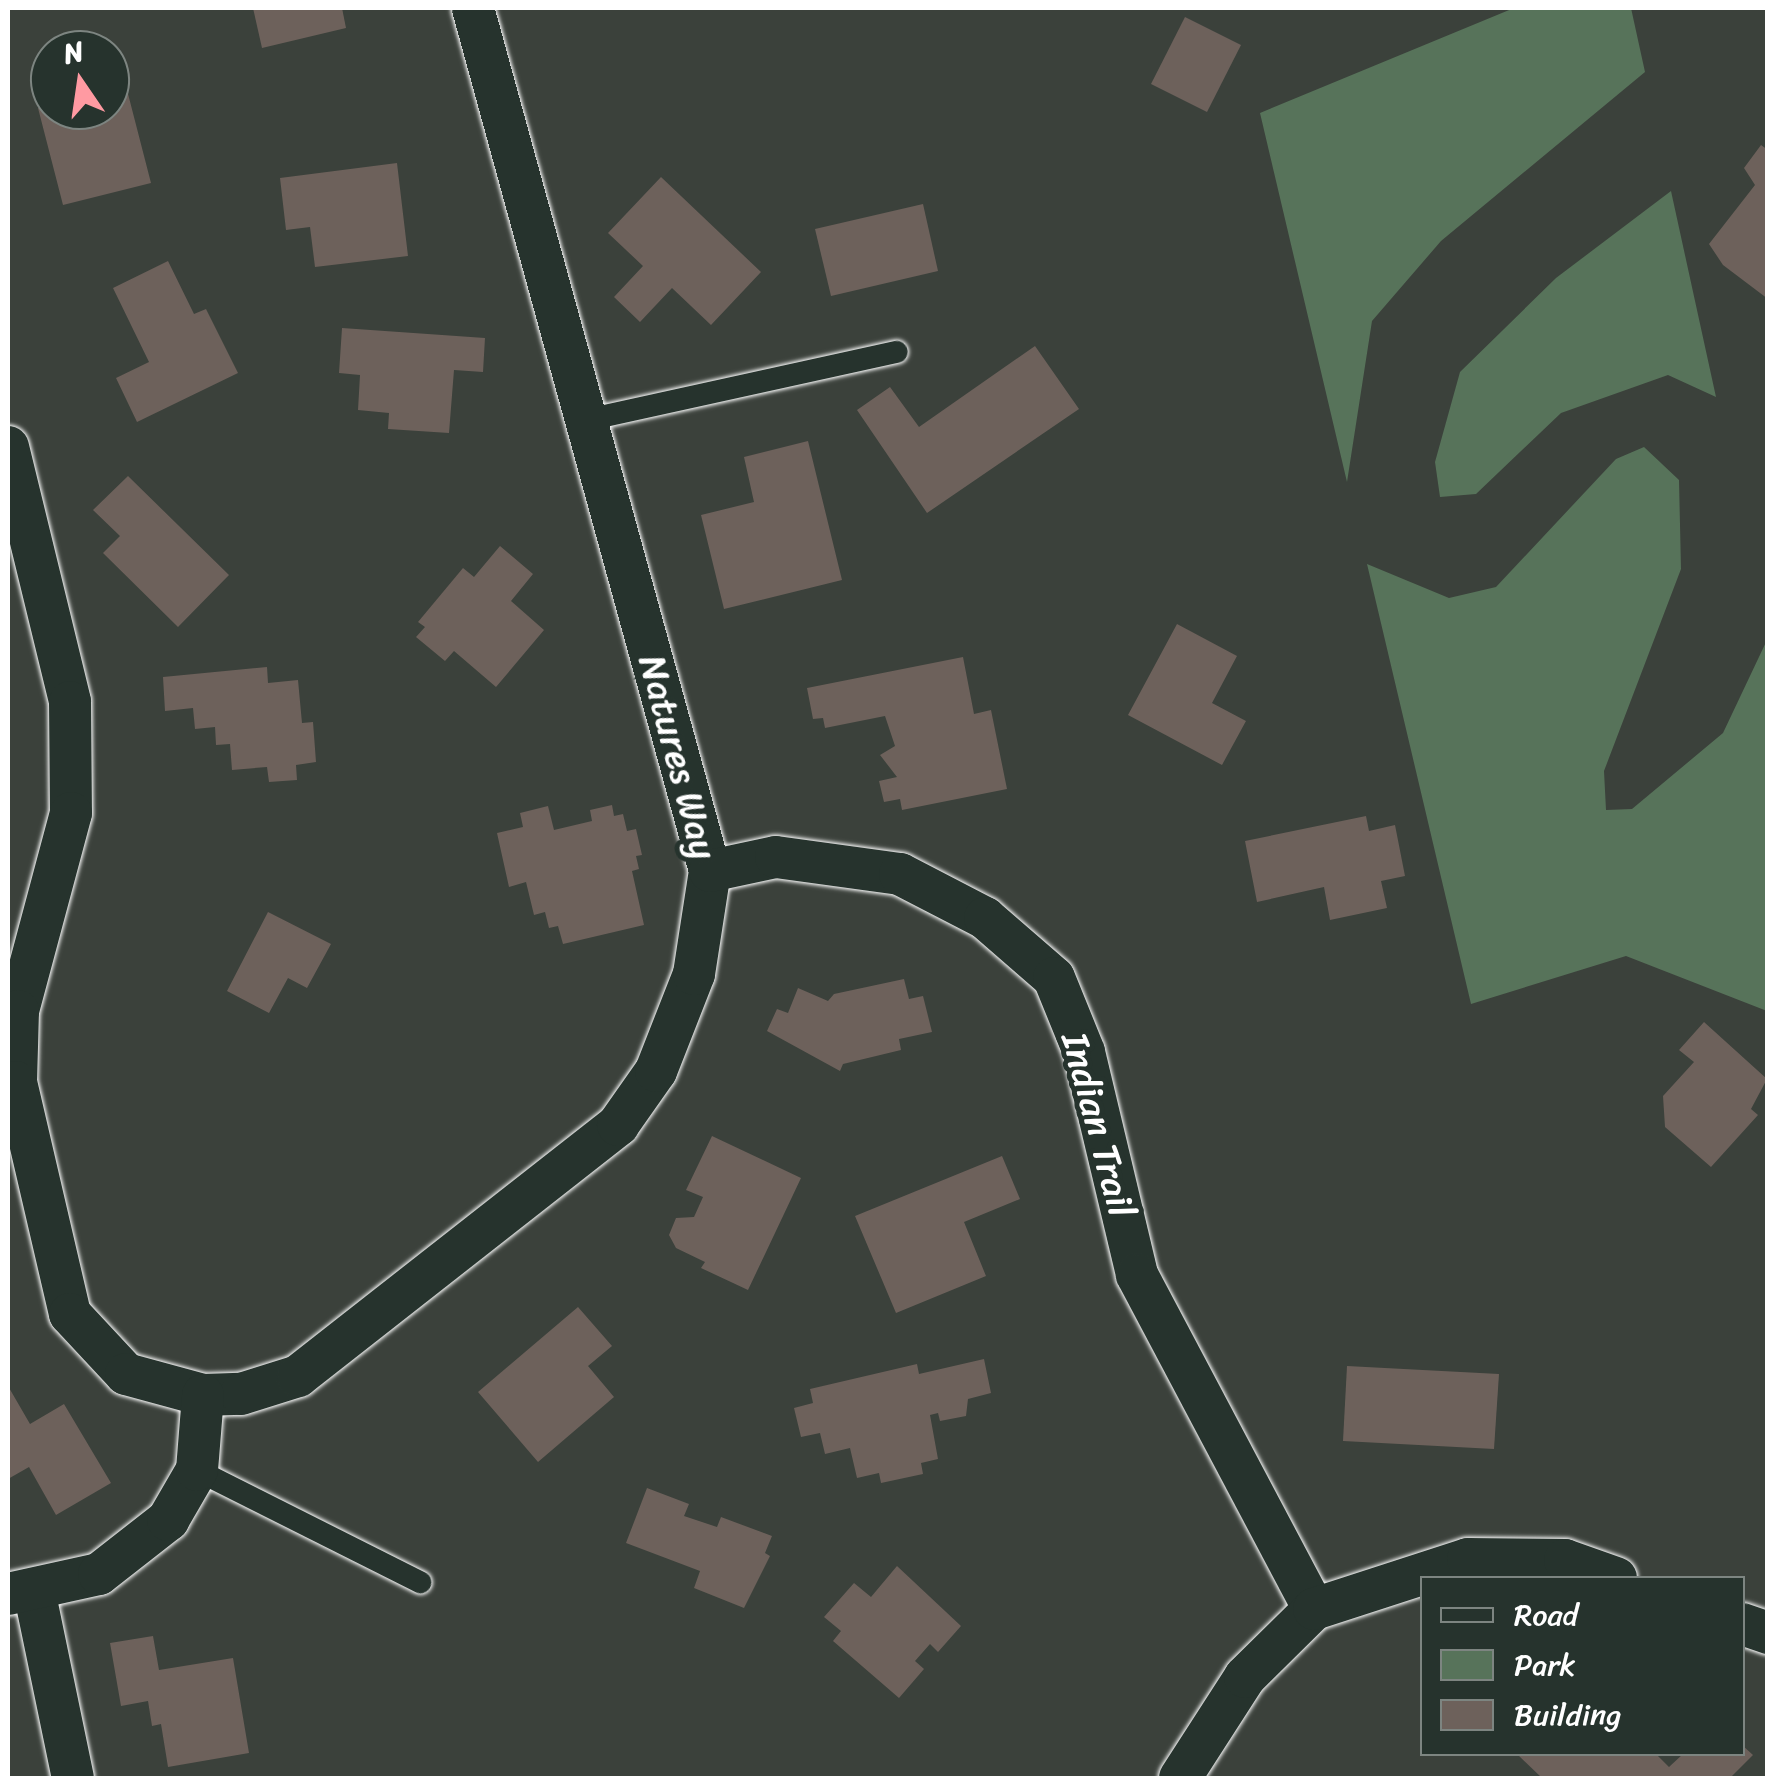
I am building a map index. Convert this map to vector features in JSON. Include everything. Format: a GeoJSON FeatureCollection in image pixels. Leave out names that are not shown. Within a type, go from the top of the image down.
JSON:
{"type":"FeatureCollection","features":[{"type":"Feature","properties":{"kind":"street","name":"Natures Way"},"geometry":{"type":"LineString","coordinates":[[203,1395],[241,1394],[298,1376],[618,1125],[656,1071],[694,974],[710,871],[473,8]]}},
{"type":"Feature","properties":{"kind":"street"},"geometry":{"type":"LineString","coordinates":[[8,447],[70,702],[71,813],[26,923],[16,1082],[70,1314],[126,1374],[203,1395],[197,1470],[168,1520],[99,1574],[21,1592],[74,1778]]}},
{"type":"Feature","properties":{"kind":"street","name":"Indian Trail"},"geometry":{"type":"LineString","coordinates":[[710,871],[776,857],[900,874],[986,918],[1054,978],[1084,1052],[1137,1275],[1314,1609]]}},
{"type":"Feature","properties":{"kind":"street"},"geometry":{"type":"LineString","coordinates":[[1180,1778],[1245,1677],[1314,1609],[1468,1558],[1564,1560],[1610,1576]]}},
{"type":"Feature","properties":{"kind":"lane"},"geometry":{"type":"LineString","coordinates":[[588,420],[897,352]]}},
{"type":"Feature","properties":{"kind":"lane"},"geometry":{"type":"LineString","coordinates":[[197,1470],[420,1582]]}},
{"type":"Feature","properties":{"kind":"green space"},"geometry":{"type":"Polygon","coordinates":[[[1514,8],[1631,8],[1645,72],[1441,241],[1372,321],[1347,482],[1260,113],[1514,8]]]}},
{"type":"Feature","properties":{"kind":"green space"},"geometry":{"type":"Polygon","coordinates":[[[1671,191],[1716,397],[1668,375],[1561,413],[1476,494],[1440,497],[1435,462],[1460,372],[1556,278],[1671,191]]]}},
{"type":"Feature","properties":{"kind":"green space"},"geometry":{"type":"Polygon","coordinates":[[[1644,447],[1679,480],[1681,569],[1604,771],[1606,810],[1632,809],[1723,733],[1767,640],[1767,1011],[1626,956],[1471,1004],[1367,564],[1449,598],[1496,587],[1616,459],[1644,447]]]}},
{"type":"Feature","properties":{"kind":"building"},"geometry":{"type":"Polygon","coordinates":[[[253,8],[342,8],[346,28],[262,48],[253,8]]]}},
{"type":"Feature","properties":{"kind":"building"},"geometry":{"type":"Polygon","coordinates":[[[1185,17],[1241,45],[1207,112],[1151,84],[1185,17]]]}},
{"type":"Feature","properties":{"kind":"building"},"geometry":{"type":"Polygon","coordinates":[[[130,102],[151,183],[63,205],[44,130],[130,130],[130,102]]]}},
{"type":"Feature","properties":{"kind":"building"},"geometry":{"type":"Polygon","coordinates":[[[1761,145],[1768,150],[1768,299],[1723,265],[1709,244],[1755,185],[1744,168],[1761,145]]]}},
{"type":"Feature","properties":{"kind":"building"},"geometry":{"type":"Polygon","coordinates":[[[397,163],[408,256],[315,267],[310,227],[286,230],[280,178],[397,163]]]}},
{"type":"Feature","properties":{"kind":"building"},"geometry":{"type":"Polygon","coordinates":[[[661,177],[761,272],[711,325],[672,288],[640,322],[614,297],[643,266],[608,233],[661,177]]]}},
{"type":"Feature","properties":{"kind":"building"},"geometry":{"type":"Polygon","coordinates":[[[923,204],[938,271],[831,296],[815,229],[923,204]]]}},
{"type":"Feature","properties":{"kind":"building"},"geometry":{"type":"Polygon","coordinates":[[[168,261],[194,314],[206,309],[238,373],[137,422],[116,378],[149,362],[113,288],[168,261]]]}},
{"type":"Feature","properties":{"kind":"building"},"geometry":{"type":"Polygon","coordinates":[[[342,328],[485,338],[483,372],[454,370],[449,433],[388,429],[389,413],[358,410],[360,375],[339,373],[342,328]]]}},
{"type":"Feature","properties":{"kind":"building"},"geometry":{"type":"Polygon","coordinates":[[[1035,346],[1079,409],[927,513],[857,410],[890,387],[919,427],[1035,346]]]}},
{"type":"Feature","properties":{"kind":"building"},"geometry":{"type":"Polygon","coordinates":[[[808,441],[842,580],[724,609],[701,515],[754,502],[744,457],[808,441]]]}},
{"type":"Feature","properties":{"kind":"building"},"geometry":{"type":"Polygon","coordinates":[[[128,476],[229,575],[178,627],[103,553],[120,536],[93,510],[128,476]]]}},
{"type":"Feature","properties":{"kind":"building"},"geometry":{"type":"Polygon","coordinates":[[[500,546],[533,574],[511,601],[544,630],[496,687],[454,651],[445,661],[416,637],[425,627],[418,622],[463,568],[474,577],[500,546]]]}},
{"type":"Feature","properties":{"kind":"building"},"geometry":{"type":"Polygon","coordinates":[[[1177,624],[1237,656],[1212,703],[1246,721],[1222,765],[1128,715],[1177,624]]]}},
{"type":"Feature","properties":{"kind":"building"},"geometry":{"type":"Polygon","coordinates":[[[963,657],[974,714],[991,710],[1007,789],[902,810],[900,799],[884,802],[879,781],[897,777],[880,755],[895,746],[885,716],[825,728],[823,718],[813,719],[807,688],[963,657]]]}},
{"type":"Feature","properties":{"kind":"building"},"geometry":{"type":"Polygon","coordinates":[[[267,667],[268,683],[298,680],[302,723],[313,722],[316,762],[296,765],[297,780],[269,782],[267,767],[232,770],[230,744],[216,745],[215,727],[195,729],[193,708],[165,711],[163,677],[267,667]]]}},
{"type":"Feature","properties":{"kind":"building"},"geometry":{"type":"Polygon","coordinates":[[[612,805],[614,816],[623,814],[627,831],[636,829],[642,855],[636,856],[639,869],[632,871],[644,925],[563,944],[558,926],[549,928],[545,912],[534,915],[526,882],[509,887],[497,833],[523,827],[520,813],[548,806],[554,830],[592,821],[590,810],[612,805]]]}},
{"type":"Feature","properties":{"kind":"building"},"geometry":{"type":"Polygon","coordinates":[[[1366,816],[1369,831],[1395,825],[1405,876],[1381,881],[1387,908],[1330,920],[1324,887],[1257,902],[1245,841],[1366,816]]]}},
{"type":"Feature","properties":{"kind":"building"},"geometry":{"type":"Polygon","coordinates":[[[268,912],[331,944],[307,988],[288,978],[269,1013],[227,991],[268,912]]]}},
{"type":"Feature","properties":{"kind":"building"},"geometry":{"type":"Polygon","coordinates":[[[904,979],[909,999],[923,996],[932,1032],[899,1039],[901,1050],[843,1064],[840,1071],[767,1031],[777,1009],[788,1013],[798,988],[828,1001],[834,994],[904,979]]]}},
{"type":"Feature","properties":{"kind":"building"},"geometry":{"type":"Polygon","coordinates":[[[1704,1022],[1767,1079],[1751,1109],[1758,1115],[1711,1167],[1665,1127],[1663,1096],[1694,1062],[1679,1050],[1704,1022]]]}},
{"type":"Feature","properties":{"kind":"building"},"geometry":{"type":"Polygon","coordinates":[[[712,1136],[801,1178],[748,1290],[701,1268],[705,1262],[676,1248],[669,1235],[676,1218],[694,1217],[703,1197],[686,1190],[712,1136]]]}},
{"type":"Feature","properties":{"kind":"building"},"geometry":{"type":"Polygon","coordinates":[[[1002,1156],[1020,1199],[964,1222],[986,1276],[896,1313],[855,1216],[1002,1156]]]}},
{"type":"Feature","properties":{"kind":"building"},"geometry":{"type":"Polygon","coordinates":[[[578,1307],[612,1346],[588,1366],[614,1397],[538,1462],[478,1392],[578,1307]]]}},
{"type":"Feature","properties":{"kind":"building"},"geometry":{"type":"Polygon","coordinates":[[[984,1359],[991,1393],[968,1399],[966,1416],[940,1421],[938,1413],[930,1415],[938,1459],[921,1463],[923,1474],[881,1483],[879,1473],[857,1478],[850,1448],[825,1454],[820,1433],[801,1437],[794,1408],[813,1403],[810,1389],[917,1364],[919,1374],[984,1359]]]}},
{"type":"Feature","properties":{"kind":"building"},"geometry":{"type":"Polygon","coordinates":[[[1347,1366],[1499,1374],[1494,1449],[1343,1441],[1347,1366]]]}},
{"type":"Feature","properties":{"kind":"building"},"geometry":{"type":"Polygon","coordinates":[[[8,1386],[30,1424],[64,1404],[111,1483],[56,1515],[29,1467],[8,1479],[8,1386]]]}},
{"type":"Feature","properties":{"kind":"building"},"geometry":{"type":"Polygon","coordinates":[[[647,1488],[689,1504],[684,1516],[717,1527],[721,1517],[772,1536],[765,1553],[770,1556],[744,1608],[694,1588],[700,1571],[626,1543],[647,1488]]]}},
{"type":"Feature","properties":{"kind":"building"},"geometry":{"type":"Polygon","coordinates":[[[897,1566],[961,1626],[938,1652],[930,1644],[915,1661],[924,1669],[899,1698],[833,1641],[841,1631],[824,1617],[854,1583],[871,1597],[897,1566]]]}},
{"type":"Feature","properties":{"kind":"building"},"geometry":{"type":"Polygon","coordinates":[[[153,1636],[159,1670],[233,1658],[249,1753],[168,1767],[161,1724],[152,1726],[148,1701],[121,1706],[110,1643],[153,1636]]]}},
{"type":"Feature","properties":{"kind":"building"},"geometry":{"type":"Polygon","coordinates":[[[1745,1748],[1753,1755],[1730,1778],[1542,1778],[1519,1756],[1658,1756],[1669,1767],[1681,1756],[1745,1756],[1745,1748]]]}}]}
